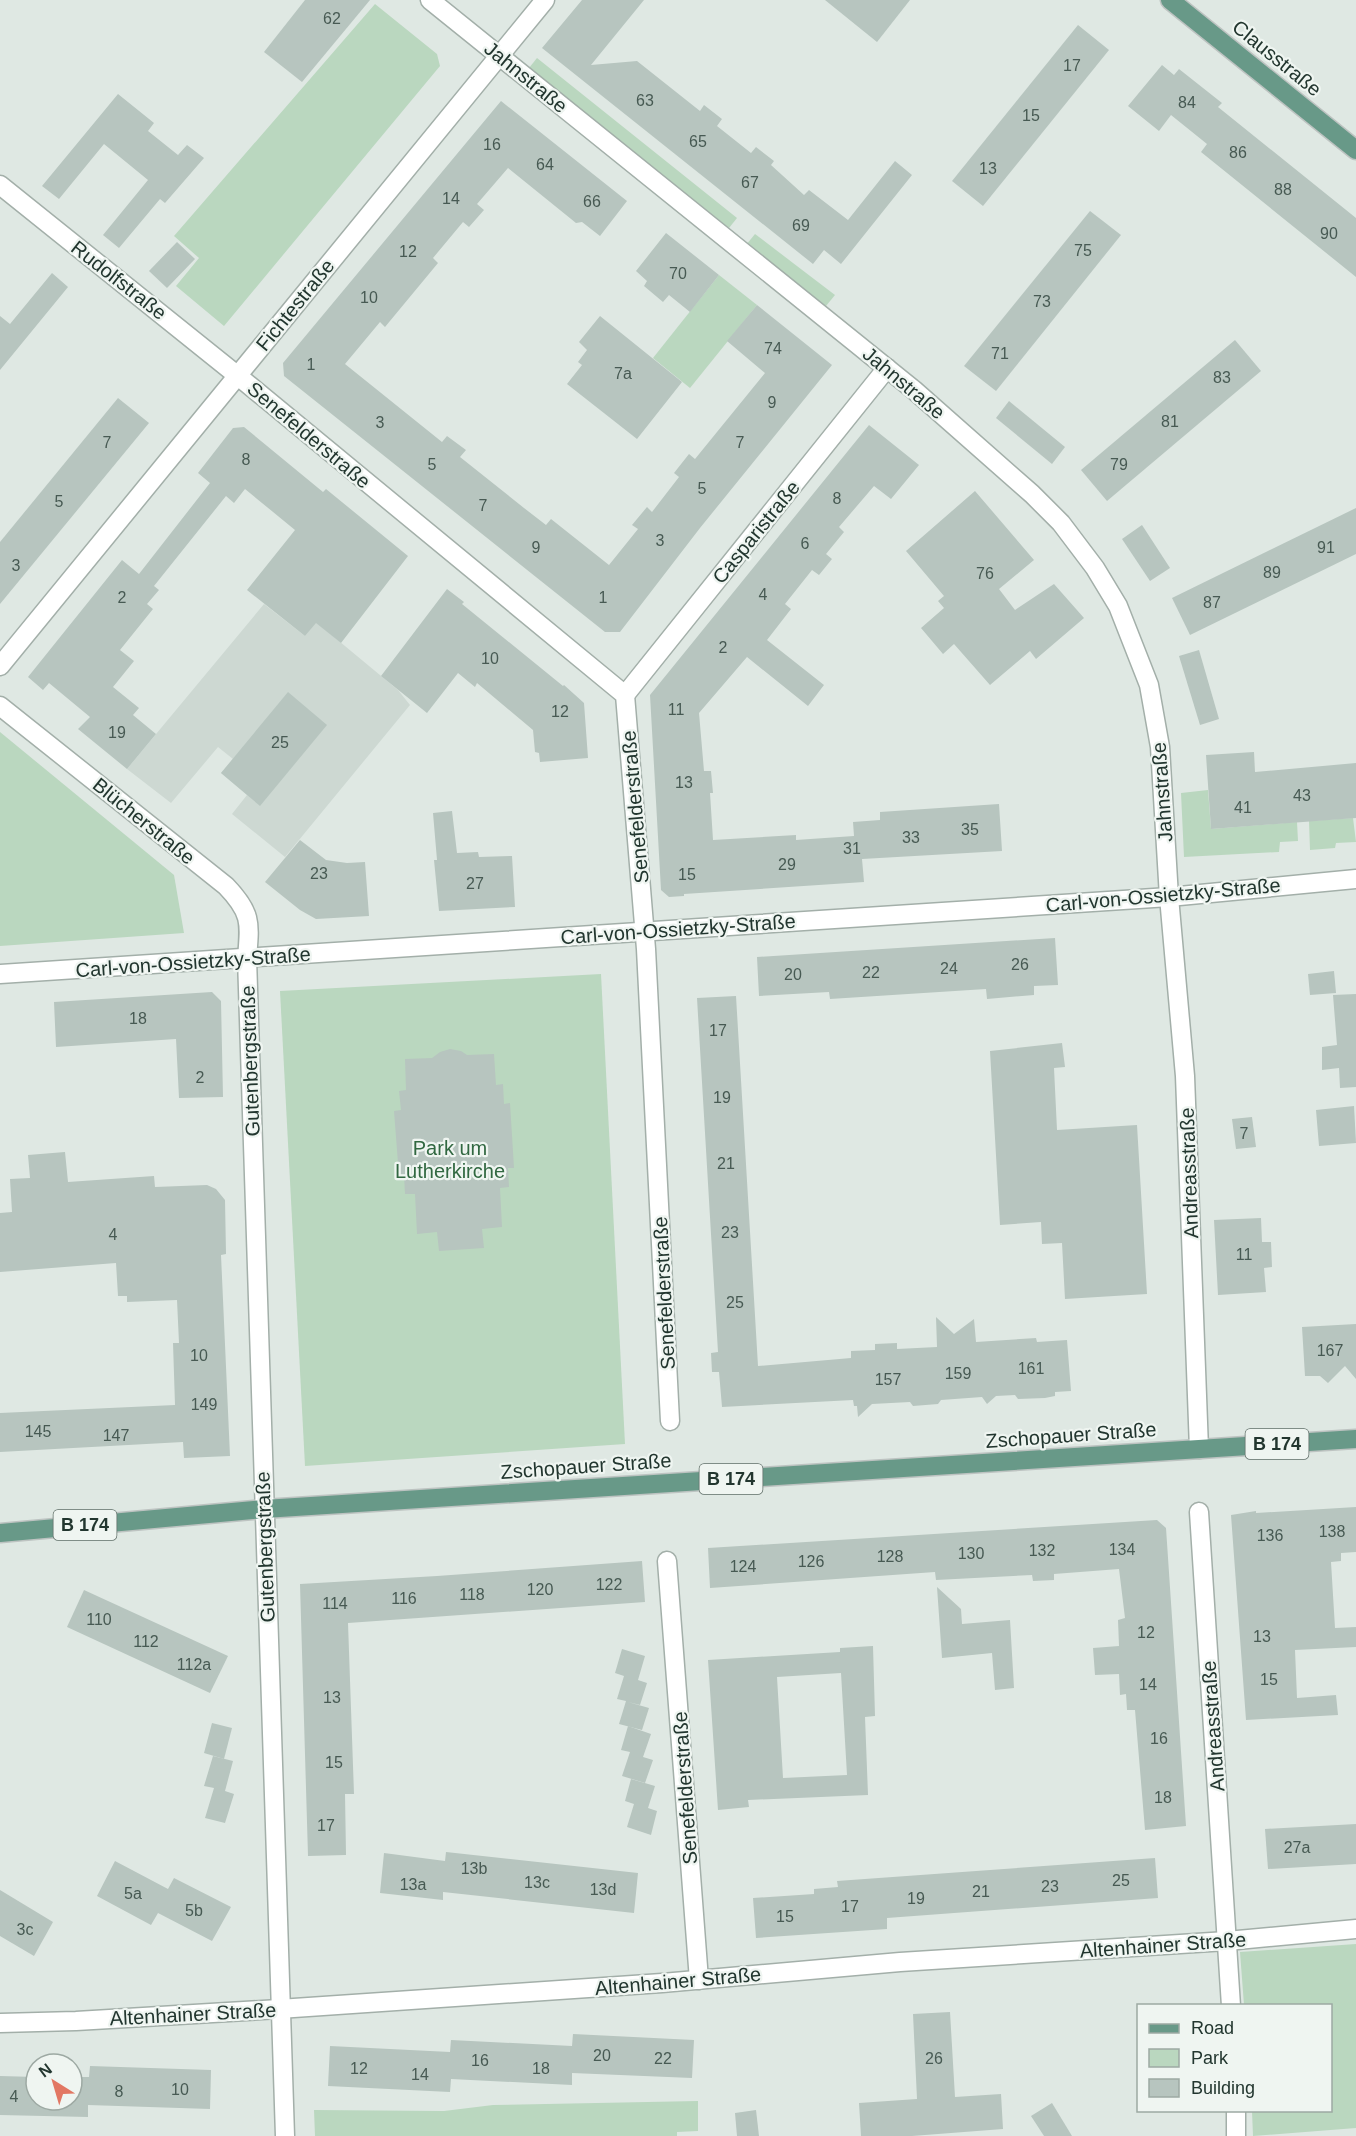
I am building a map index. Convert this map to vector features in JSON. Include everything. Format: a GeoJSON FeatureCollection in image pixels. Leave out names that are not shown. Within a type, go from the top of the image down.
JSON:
{"type":"FeatureCollection","features":[{"type":"Feature","properties":{"kind":"main road","name":"Clausstraße"},"geometry":{"type":"LineString","coordinates":[[1170,0],[1356,150]]}},
{"type":"Feature","properties":{"kind":"main road","name":"Zschopauer Straße"},"geometry":{"type":"LineString","coordinates":[[0,1533],[264,1509],[1356,1439]]}},
{"type":"Feature","properties":{"kind":"street","name":"Jahnstraße"},"geometry":{"type":"LineString","coordinates":[[430,0],[887,368],[1032,494],[1061,523],[1095,568],[1118,606],[1149,685],[1161,747],[1169,897]]}},
{"type":"Feature","properties":{"kind":"street","name":"Fichtestraße"},"geometry":{"type":"LineString","coordinates":[[0,666],[545,0]]}},
{"type":"Feature","properties":{"kind":"street","name":"Rudolfstraße"},"geometry":{"type":"LineString","coordinates":[[0,185],[238,375]]}},
{"type":"Feature","properties":{"kind":"street","name":"Casparistraße"},"geometry":{"type":"LineString","coordinates":[[625,695],[887,368]]}},
{"type":"Feature","properties":{"kind":"street","name":"Senefelderstraße"},"geometry":{"type":"LineString","coordinates":[[238,375],[625,695],[645,932],[670,1421]]}},
{"type":"Feature","properties":{"kind":"street","name":"Blücherstraße"},"geometry":{"type":"LineString","coordinates":[[0,706],[226,886],[242,903],[249,925],[247,958]]}},
{"type":"Feature","properties":{"kind":"street","name":"Carl-von-Ossietzky-Straße"},"geometry":{"type":"LineString","coordinates":[[0,974],[1169,897],[1356,879]]}},
{"type":"Feature","properties":{"kind":"street","name":"Andreasstraße"},"geometry":{"type":"LineString","coordinates":[[1169,897],[1185,1076],[1198,1449]]}},
{"type":"Feature","properties":{"kind":"street","name":"Gutenbergstraße"},"geometry":{"type":"LineString","coordinates":[[247,958],[279,2009],[285,2136]]}},
{"type":"Feature","properties":{"kind":"street","name":"Andreasstraße"},"geometry":{"type":"LineString","coordinates":[[1199,1512],[1231,2004]]}},
{"type":"Feature","properties":{"kind":"street","name":"Senefelderstraße"},"geometry":{"type":"LineString","coordinates":[[668,1561],[699,1980]]}},
{"type":"Feature","properties":{"kind":"street","name":"Altenhainer Straße"},"geometry":{"type":"LineString","coordinates":[[0,2023],[76,2021],[279,2009],[699,1980],[900,1962],[1227,1941],[1356,1929]]}},
{"type":"Feature","properties":{"kind":"street"},"geometry":{"type":"LineString","coordinates":[[1236,2112],[1236,2136]]}},
{"type":"Feature","properties":{"kind":"shaded area"},"geometry":{"type":"Polygon","coordinates":[[[264,604],[305,636],[316,622],[398,690],[410,705],[285,857],[232,814],[247,795],[221,773],[233,759],[218,747],[171,803],[127,769],[264,604]]]}},
{"type":"Feature","properties":{"kind":"green space"},"geometry":{"type":"Polygon","coordinates":[[[375,4],[437,54],[440,66],[224,326],[176,286],[199,258],[174,236],[375,4]]]}},
{"type":"Feature","properties":{"kind":"green space"},"geometry":{"type":"Polygon","coordinates":[[[537,58],[737,218],[729,228],[529,68],[537,58]]]}},
{"type":"Feature","properties":{"kind":"green space"},"geometry":{"type":"Polygon","coordinates":[[[755,234],[835,295],[826,306],[746,245],[755,234]]]}},
{"type":"Feature","properties":{"kind":"green space"},"geometry":{"type":"Polygon","coordinates":[[[719,275],[757,305],[690,388],[653,358],[719,275]]]}},
{"type":"Feature","properties":{"kind":"green space"},"geometry":{"type":"Polygon","coordinates":[[[0,732],[174,875],[184,933],[0,946],[0,732]]]}},
{"type":"Feature","properties":{"kind":"green space"},"geometry":{"type":"Polygon","coordinates":[[[1208,790],[1211,829],[1297,822],[1298,841],[1280,842],[1279,852],[1184,857],[1181,793],[1208,790]]]}},
{"type":"Feature","properties":{"kind":"green space"},"geometry":{"type":"Polygon","coordinates":[[[1353,818],[1356,842],[1336,843],[1335,848],[1310,850],[1309,821],[1353,818]]]}},
{"type":"Feature","properties":{"kind":"green space","name":"Park um Lutherkirche"},"geometry":{"type":"Polygon","coordinates":[[[601,974],[625,1444],[305,1466],[280,991],[601,974]]]}},
{"type":"Feature","properties":{"kind":"green space"},"geometry":{"type":"Polygon","coordinates":[[[1356,1944],[1356,2128],[1253,2136],[1252,2112],[1332,2112],[1332,2004],[1244,2004],[1240,1952],[1356,1944]]]}},
{"type":"Feature","properties":{"kind":"green space"},"geometry":{"type":"Polygon","coordinates":[[[698,2101],[698,2131],[677,2132],[677,2136],[315,2136],[314,2110],[444,2111],[493,2105],[698,2101]]]}},
{"type":"Feature","properties":{"kind":"building"},"geometry":{"type":"Polygon","coordinates":[[[305,0],[370,0],[302,82],[264,52],[305,0]]]}},
{"type":"Feature","properties":{"kind":"building"},"geometry":{"type":"Polygon","coordinates":[[[582,0],[644,0],[591,65],[637,61],[700,111],[704,105],[722,119],[717,126],[751,153],[756,147],[774,161],[771,165],[804,195],[809,190],[848,220],[895,161],[912,175],[841,264],[824,250],[813,264],[542,48],[582,0]]]}},
{"type":"Feature","properties":{"kind":"building"},"geometry":{"type":"Polygon","coordinates":[[[825,0],[910,0],[877,42],[825,0]]]}},
{"type":"Feature","properties":{"kind":"building"},"geometry":{"type":"Polygon","coordinates":[[[1078,25],[1109,50],[983,206],[952,181],[1078,25]]]}},
{"type":"Feature","properties":{"kind":"building"},"geometry":{"type":"Polygon","coordinates":[[[1162,65],[1174,75],[1179,69],[1222,103],[1218,107],[1356,218],[1356,277],[1201,152],[1207,144],[1171,115],[1159,131],[1128,106],[1162,65]]]}},
{"type":"Feature","properties":{"kind":"building"},"geometry":{"type":"Polygon","coordinates":[[[118,94],[154,123],[148,131],[178,155],[187,145],[204,158],[165,203],[160,199],[119,248],[103,235],[148,180],[104,144],[59,199],[42,186],[118,94]]]}},
{"type":"Feature","properties":{"kind":"building"},"geometry":{"type":"Polygon","coordinates":[[[501,101],[627,201],[600,236],[582,222],[576,223],[508,168],[477,204],[484,210],[469,227],[463,222],[433,258],[438,263],[385,327],[380,322],[345,364],[442,442],[447,436],[466,450],[460,457],[546,525],[551,519],[609,565],[638,529],[632,525],[647,507],[652,512],[679,477],[674,473],[689,454],[695,459],[765,373],[727,341],[757,305],[832,365],[700,528],[620,632],[605,632],[284,376],[283,363],[501,101]]]}},
{"type":"Feature","properties":{"kind":"building"},"geometry":{"type":"Polygon","coordinates":[[[1090,211],[1121,235],[996,391],[964,366],[1090,211]]]}},
{"type":"Feature","properties":{"kind":"building"},"geometry":{"type":"Polygon","coordinates":[[[666,233],[719,275],[690,312],[669,295],[663,302],[644,286],[647,281],[636,271],[666,233]]]}},
{"type":"Feature","properties":{"kind":"building"},"geometry":{"type":"Polygon","coordinates":[[[177,242],[195,259],[167,288],[149,271],[177,242]]]}},
{"type":"Feature","properties":{"kind":"building"},"geometry":{"type":"Polygon","coordinates":[[[52,273],[68,287],[0,370],[0,316],[10,324],[52,273]]]}},
{"type":"Feature","properties":{"kind":"building"},"geometry":{"type":"Polygon","coordinates":[[[600,316],[682,382],[637,439],[567,384],[582,365],[578,362],[587,350],[579,342],[600,316]]]}},
{"type":"Feature","properties":{"kind":"building"},"geometry":{"type":"Polygon","coordinates":[[[1235,340],[1261,371],[1107,501],[1081,470],[1235,340]]]}},
{"type":"Feature","properties":{"kind":"building"},"geometry":{"type":"Polygon","coordinates":[[[118,398],[149,423],[0,604],[0,542],[118,398]]]}},
{"type":"Feature","properties":{"kind":"building"},"geometry":{"type":"Polygon","coordinates":[[[1009,401],[1065,447],[1052,464],[996,418],[1009,401]]]}},
{"type":"Feature","properties":{"kind":"building"},"geometry":{"type":"Polygon","coordinates":[[[869,425],[919,465],[891,499],[874,486],[839,527],[844,532],[826,554],[832,559],[819,575],[812,570],[785,604],[791,609],[767,640],[824,685],[808,706],[747,657],[699,713],[704,771],[711,771],[713,840],[796,835],[796,840],[854,836],[853,822],[880,820],[880,812],[999,804],[1002,851],[862,859],[864,882],[684,894],[684,896],[669,897],[661,890],[650,695],[869,425]]]}},
{"type":"Feature","properties":{"kind":"building"},"geometry":{"type":"Polygon","coordinates":[[[244,427],[323,492],[326,489],[408,556],[341,643],[316,623],[305,636],[247,590],[295,530],[245,489],[234,503],[226,496],[154,586],[159,590],[147,604],[153,609],[120,650],[134,661],[113,687],[139,708],[133,715],[156,734],[127,769],[78,729],[90,717],[49,683],[43,690],[28,677],[122,560],[139,574],[210,483],[198,473],[233,428],[244,427]]]}},
{"type":"Feature","properties":{"kind":"building"},"geometry":{"type":"Polygon","coordinates":[[[975,491],[1034,560],[999,589],[1015,610],[1054,584],[1084,618],[1036,659],[1030,651],[990,685],[954,644],[943,654],[921,628],[944,608],[938,601],[944,596],[906,551],[975,491]]]}},
{"type":"Feature","properties":{"kind":"building"},"geometry":{"type":"Polygon","coordinates":[[[1356,508],[1356,554],[1190,635],[1172,598],[1356,508]]]}},
{"type":"Feature","properties":{"kind":"building"},"geometry":{"type":"Polygon","coordinates":[[[1142,525],[1170,568],[1150,581],[1122,539],[1142,525]]]}},
{"type":"Feature","properties":{"kind":"building"},"geometry":{"type":"Polygon","coordinates":[[[447,589],[464,602],[462,604],[584,703],[588,758],[540,762],[539,753],[535,752],[533,730],[477,683],[475,687],[458,673],[427,713],[381,676],[447,589]]]}},
{"type":"Feature","properties":{"kind":"building"},"geometry":{"type":"Polygon","coordinates":[[[1199,650],[1219,719],[1200,725],[1179,656],[1199,650]]]}},
{"type":"Feature","properties":{"kind":"building"},"geometry":{"type":"Polygon","coordinates":[[[288,692],[327,725],[260,806],[221,773],[288,692]]]}},
{"type":"Feature","properties":{"kind":"building"},"geometry":{"type":"Polygon","coordinates":[[[1254,752],[1255,772],[1356,763],[1356,818],[1211,829],[1206,755],[1254,752]]]}},
{"type":"Feature","properties":{"kind":"building"},"geometry":{"type":"Polygon","coordinates":[[[452,811],[457,853],[478,852],[479,857],[512,856],[515,907],[439,911],[434,860],[437,860],[433,813],[452,811]]]}},
{"type":"Feature","properties":{"kind":"building"},"geometry":{"type":"Polygon","coordinates":[[[300,840],[326,860],[347,863],[365,862],[369,916],[316,919],[300,910],[265,882],[300,840]]]}},
{"type":"Feature","properties":{"kind":"building"},"geometry":{"type":"Polygon","coordinates":[[[1055,938],[1058,985],[1034,986],[1034,995],[987,999],[986,989],[830,999],[829,992],[759,996],[757,957],[1055,938]]]}},
{"type":"Feature","properties":{"kind":"building"},"geometry":{"type":"Polygon","coordinates":[[[1334,971],[1336,993],[1310,995],[1308,974],[1334,971]]]}},
{"type":"Feature","properties":{"kind":"building"},"geometry":{"type":"Polygon","coordinates":[[[212,992],[221,1001],[223,1097],[179,1098],[176,1039],[56,1047],[54,1002],[212,992]]]}},
{"type":"Feature","properties":{"kind":"building"},"geometry":{"type":"Polygon","coordinates":[[[1356,994],[1356,1087],[1340,1088],[1339,1068],[1322,1070],[1322,1047],[1337,1045],[1333,995],[1356,994]]]}},
{"type":"Feature","properties":{"kind":"building"},"geometry":{"type":"Polygon","coordinates":[[[736,996],[758,1366],[851,1358],[851,1351],[875,1350],[875,1344],[897,1343],[897,1349],[937,1347],[936,1317],[954,1334],[974,1319],[976,1342],[1036,1338],[1037,1342],[1067,1340],[1071,1391],[1055,1392],[1055,1396],[1045,1398],[1018,1399],[1015,1395],[996,1396],[987,1404],[982,1397],[941,1400],[938,1404],[913,1406],[910,1402],[872,1404],[858,1417],[857,1406],[854,1406],[853,1400],[722,1407],[719,1372],[712,1372],[711,1353],[718,1352],[697,998],[736,996]]]}},
{"type":"Feature","properties":{"kind":"building"},"geometry":{"type":"Polygon","coordinates":[[[1062,1043],[1065,1067],[1054,1068],[1057,1130],[1137,1125],[1147,1294],[1065,1299],[1062,1243],[1042,1244],[1041,1222],[1000,1225],[990,1051],[1062,1043]]]}},
{"type":"Feature","properties":{"kind":"building"},"geometry":{"type":"Polygon","coordinates":[[[450,1049],[467,1055],[494,1054],[496,1085],[503,1084],[504,1104],[510,1103],[514,1168],[508,1168],[509,1187],[500,1188],[502,1227],[482,1229],[484,1248],[439,1251],[437,1232],[417,1234],[415,1194],[405,1194],[404,1175],[399,1176],[394,1111],[401,1110],[399,1091],[406,1090],[405,1059],[432,1058],[450,1049]]]}},
{"type":"Feature","properties":{"kind":"building"},"geometry":{"type":"Polygon","coordinates":[[[1354,1106],[1356,1143],[1319,1146],[1316,1110],[1354,1106]]]}},
{"type":"Feature","properties":{"kind":"building"},"geometry":{"type":"Polygon","coordinates":[[[1252,1117],[1256,1147],[1236,1149],[1232,1119],[1252,1117]]]}},
{"type":"Feature","properties":{"kind":"building"},"geometry":{"type":"Polygon","coordinates":[[[65,1152],[68,1182],[154,1176],[155,1187],[207,1185],[216,1189],[225,1200],[226,1254],[221,1255],[230,1456],[184,1458],[183,1442],[0,1452],[0,1413],[175,1405],[173,1343],[179,1343],[177,1300],[127,1302],[127,1296],[118,1296],[116,1263],[0,1272],[0,1213],[12,1212],[10,1179],[30,1178],[28,1155],[65,1152]]]}},
{"type":"Feature","properties":{"kind":"building"},"geometry":{"type":"Polygon","coordinates":[[[1261,1218],[1262,1242],[1271,1242],[1272,1267],[1264,1268],[1266,1292],[1218,1295],[1214,1220],[1261,1218]]]}},
{"type":"Feature","properties":{"kind":"building"},"geometry":{"type":"Polygon","coordinates":[[[1356,1324],[1356,1379],[1345,1366],[1328,1383],[1320,1376],[1305,1376],[1302,1327],[1356,1324]]]}},
{"type":"Feature","properties":{"kind":"building"},"geometry":{"type":"Polygon","coordinates":[[[1356,1507],[1356,1552],[1341,1553],[1341,1561],[1331,1562],[1335,1628],[1356,1627],[1356,1647],[1295,1650],[1297,1698],[1336,1695],[1338,1715],[1246,1720],[1231,1515],[1256,1511],[1256,1513],[1356,1507]]]}},
{"type":"Feature","properties":{"kind":"building"},"geometry":{"type":"Polygon","coordinates":[[[1157,1520],[1166,1528],[1186,1826],[1145,1830],[1135,1710],[1127,1710],[1126,1694],[1120,1695],[1119,1674],[1095,1675],[1093,1648],[1119,1646],[1118,1620],[1125,1618],[1119,1569],[1054,1574],[1054,1580],[1033,1581],[1032,1575],[936,1580],[935,1572],[710,1588],[708,1548],[1157,1520]]]}},
{"type":"Feature","properties":{"kind":"building"},"geometry":{"type":"Polygon","coordinates":[[[642,1561],[645,1602],[348,1623],[354,1794],[345,1794],[346,1855],[308,1856],[300,1584],[642,1561]]]}},
{"type":"Feature","properties":{"kind":"building"},"geometry":{"type":"Polygon","coordinates":[[[937,1587],[961,1609],[962,1624],[1010,1620],[1014,1688],[995,1690],[992,1653],[942,1658],[937,1587]]]}},
{"type":"Feature","properties":{"kind":"building"},"geometry":{"type":"Polygon","coordinates":[[[84,1590],[228,1656],[210,1693],[67,1627],[84,1590]]]}},
{"type":"Feature","properties":{"kind":"building"},"geometry":{"type":"Polygon","coordinates":[[[873,1646],[875,1716],[865,1717],[868,1795],[748,1800],[749,1807],[718,1810],[708,1660],[840,1652],[840,1648],[873,1646]],[[841,1673],[777,1677],[783,1778],[847,1775],[841,1673]]]}},
{"type":"Feature","properties":{"kind":"building"},"geometry":{"type":"Polygon","coordinates":[[[622,1649],[645,1656],[638,1680],[647,1683],[640,1705],[628,1702],[649,1708],[642,1730],[619,1724],[626,1701],[617,1699],[624,1676],[615,1673],[622,1649]]]}},
{"type":"Feature","properties":{"kind":"building"},"geometry":{"type":"Polygon","coordinates":[[[212,1723],[232,1728],[224,1759],[204,1753],[212,1723]]]}},
{"type":"Feature","properties":{"kind":"building"},"geometry":{"type":"Polygon","coordinates":[[[628,1726],[651,1734],[643,1757],[653,1760],[645,1783],[622,1776],[630,1752],[621,1750],[628,1726]]]}},
{"type":"Feature","properties":{"kind":"building"},"geometry":{"type":"Polygon","coordinates":[[[213,1756],[233,1761],[225,1791],[234,1794],[225,1823],[205,1818],[214,1788],[204,1786],[213,1756]]]}},
{"type":"Feature","properties":{"kind":"building"},"geometry":{"type":"Polygon","coordinates":[[[631,1779],[655,1786],[648,1808],[657,1811],[651,1835],[627,1827],[634,1804],[625,1801],[631,1779]]]}},
{"type":"Feature","properties":{"kind":"building"},"geometry":{"type":"Polygon","coordinates":[[[1356,1824],[1356,1864],[1268,1869],[1265,1829],[1356,1824]]]}},
{"type":"Feature","properties":{"kind":"building"},"geometry":{"type":"Polygon","coordinates":[[[446,1852],[638,1873],[634,1913],[443,1892],[443,1900],[380,1893],[384,1853],[445,1861],[446,1852]]]}},
{"type":"Feature","properties":{"kind":"building"},"geometry":{"type":"Polygon","coordinates":[[[1155,1858],[1158,1898],[887,1918],[887,1929],[756,1938],[753,1898],[814,1894],[814,1889],[838,1887],[837,1881],[1155,1858]]]}},
{"type":"Feature","properties":{"kind":"building"},"geometry":{"type":"Polygon","coordinates":[[[115,1861],[168,1889],[174,1878],[231,1907],[212,1941],[158,1913],[151,1925],[97,1896],[115,1861]]]}},
{"type":"Feature","properties":{"kind":"building"},"geometry":{"type":"Polygon","coordinates":[[[0,1890],[53,1922],[34,1956],[0,1936],[0,1890]]]}},
{"type":"Feature","properties":{"kind":"building"},"geometry":{"type":"Polygon","coordinates":[[[950,2012],[955,2097],[1001,2094],[1003,2129],[912,2136],[861,2136],[859,2103],[917,2099],[913,2014],[950,2012]]]}},
{"type":"Feature","properties":{"kind":"building"},"geometry":{"type":"Polygon","coordinates":[[[573,2034],[694,2040],[692,2078],[572,2073],[572,2085],[451,2079],[450,2092],[328,2086],[330,2046],[450,2052],[451,2040],[572,2046],[573,2034]]]}},
{"type":"Feature","properties":{"kind":"building"},"geometry":{"type":"Polygon","coordinates":[[[90,2066],[211,2070],[210,2109],[88,2105],[88,2117],[0,2115],[0,2076],[24,2077],[24,2112],[84,2112],[84,2077],[89,2077],[90,2066]]]}},
{"type":"Feature","properties":{"kind":"building"},"geometry":{"type":"Polygon","coordinates":[[[1052,2103],[1072,2136],[1044,2136],[1031,2116],[1052,2103]]]}},
{"type":"Feature","properties":{"kind":"building"},"geometry":{"type":"Polygon","coordinates":[[[756,2110],[759,2136],[737,2136],[735,2113],[756,2110]]]}}]}
